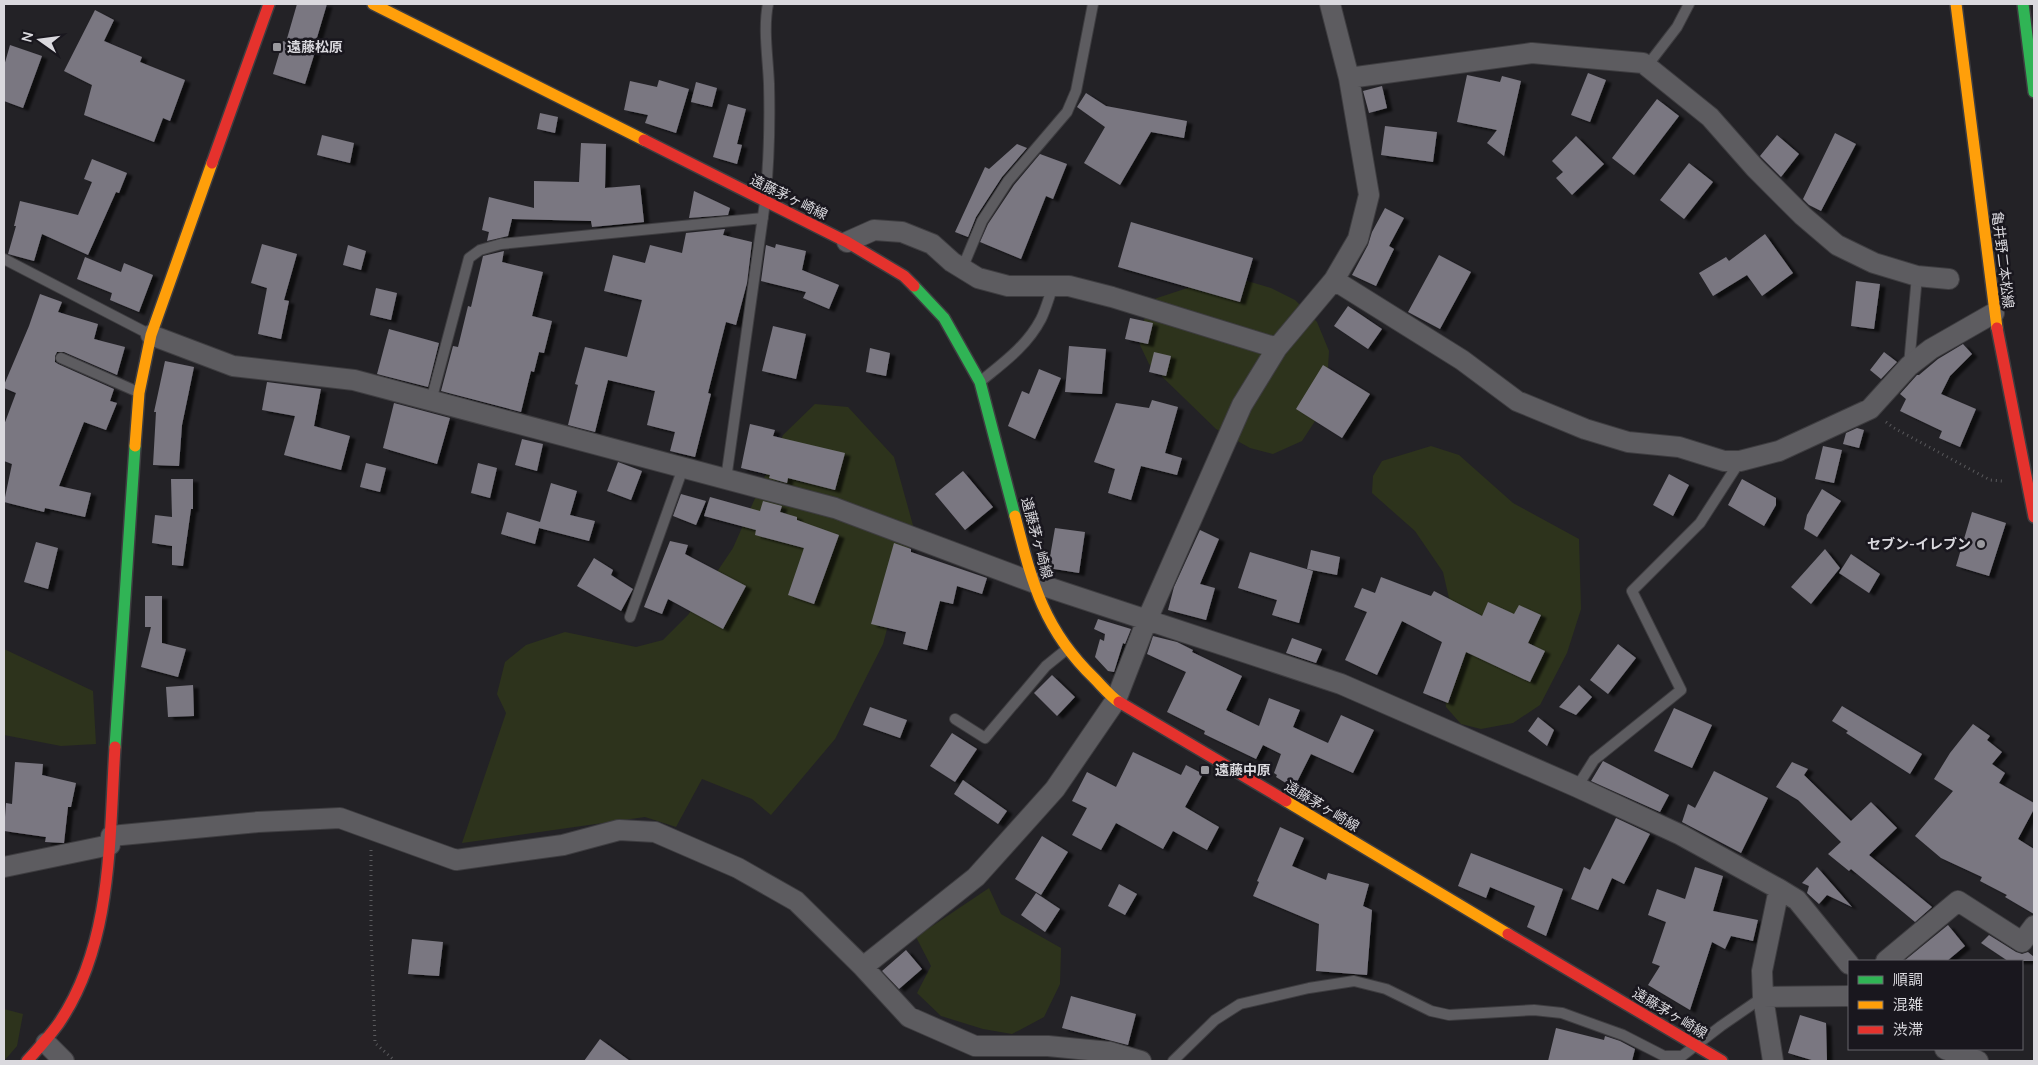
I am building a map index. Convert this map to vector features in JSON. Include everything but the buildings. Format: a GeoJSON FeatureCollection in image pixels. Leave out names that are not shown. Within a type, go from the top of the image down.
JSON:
{"type":"FeatureCollection","features":[{"type":"Feature","properties":{"kind":"main road"},"geometry":{"type":"LineString","coordinates":[[27,1061],[46,1043],[68,1008],[88,966],[99,928],[106,887],[110,840],[139,393],[151,335],[269,4]]}},
{"type":"Feature","properties":{"kind":"main road","name":"遠藤茅ヶ崎線"},"geometry":{"type":"LineString","coordinates":[[373,4],[846,242],[904,276],[944,318],[980,382],[1032,582],[1051,625],[1066,649],[1116,700],[1722,1061]]}},
{"type":"Feature","properties":{"kind":"main road","name":"亀井野二本松線"},"geometry":{"type":"LineString","coordinates":[[1956,4],[1994,313],[2034,517]]}},
{"type":"Feature","properties":{"kind":"main road"},"geometry":{"type":"LineString","coordinates":[[2024,4],[2034,92]]}},
{"type":"Feature","properties":{"kind":"street"},"geometry":{"type":"LineString","coordinates":[[863,967],[976,877],[1055,789],[1116,700],[1147,620],[1242,405],[1277,348],[1334,280],[1358,239],[1369,196],[1349,78],[1330,4]]}},
{"type":"Feature","properties":{"kind":"street"},"geometry":{"type":"LineString","coordinates":[[1349,78],[1532,53],[1644,63],[1710,117],[1755,168],[1803,216],[1837,245],[1874,262],[1917,276],[1949,279]]}},
{"type":"Feature","properties":{"kind":"street"},"geometry":{"type":"LineString","coordinates":[[846,242],[874,230],[902,232],[932,244],[962,269],[978,278],[1008,286],[1069,286],[1112,297],[1277,348]]}},
{"type":"Feature","properties":{"kind":"street"},"geometry":{"type":"LineString","coordinates":[[1334,280],[1462,360],[1517,401],[1585,430],[1628,442],[1679,447],[1724,461],[1740,461],[1779,451],[1870,409],[1908,366],[1931,349],[1994,313]]}},
{"type":"Feature","properties":{"kind":"street"},"geometry":{"type":"LineString","coordinates":[[151,335],[233,366],[354,380],[835,508],[1032,582],[1341,684],[1577,787],[1681,835],[1797,900],[1848,963]]}},
{"type":"Feature","properties":{"kind":"street"},"geometry":{"type":"LineString","coordinates":[[4,867],[110,840],[258,822],[340,818],[456,860],[563,845],[619,830],[655,832],[738,868],[796,901],[863,967],[909,1017],[975,1046],[1048,1046],[1141,1061]]}},
{"type":"Feature","properties":{"kind":"street"},"geometry":{"type":"LineString","coordinates":[[1773,1061],[1763,997],[1762,970],[1779,889]]}},
{"type":"Feature","properties":{"kind":"street"},"geometry":{"type":"LineString","coordinates":[[1887,960],[1958,901],[2022,942],[2034,926]]}},
{"type":"Feature","properties":{"kind":"street"},"geometry":{"type":"LineString","coordinates":[[1763,997],[1848,996]]}},
{"type":"Feature","properties":{"kind":"street"},"geometry":{"type":"LineString","coordinates":[[46,1043],[64,1061]]}},
{"type":"Feature","properties":{"kind":"street"},"geometry":{"type":"LineString","coordinates":[[1947,1050],[1978,1061]]}},
{"type":"Feature","properties":{"kind":"lane"},"geometry":{"type":"LineString","coordinates":[[726,479],[763,218],[769,159],[769,85],[766,16],[768,4]]}},
{"type":"Feature","properties":{"kind":"lane"},"geometry":{"type":"LineString","coordinates":[[962,269],[982,221],[1008,181],[1067,112],[1076,91],[1093,4]]}},
{"type":"Feature","properties":{"kind":"lane"},"geometry":{"type":"LineString","coordinates":[[1647,66],[1677,27],[1689,4]]}},
{"type":"Feature","properties":{"kind":"lane"},"geometry":{"type":"LineString","coordinates":[[431,401],[469,258],[480,250],[501,244],[763,218]]}},
{"type":"Feature","properties":{"kind":"lane"},"geometry":{"type":"LineString","coordinates":[[4,259],[151,335]]}},
{"type":"Feature","properties":{"kind":"lane"},"geometry":{"type":"LineString","coordinates":[[1908,366],[1917,276]]}},
{"type":"Feature","properties":{"kind":"lane"},"geometry":{"type":"LineString","coordinates":[[980,382],[1012,356],[1030,337],[1041,319],[1054,286]]}},
{"type":"Feature","properties":{"kind":"lane"},"geometry":{"type":"LineString","coordinates":[[61,358],[139,393]]}},
{"type":"Feature","properties":{"kind":"lane"},"geometry":{"type":"LineString","coordinates":[[1577,787],[1594,760],[1681,690],[1632,591],[1700,523],[1740,461]]}},
{"type":"Feature","properties":{"kind":"lane"},"geometry":{"type":"LineString","coordinates":[[630,617],[683,468]]}},
{"type":"Feature","properties":{"kind":"lane"},"geometry":{"type":"LineString","coordinates":[[955,719],[985,738],[1046,666],[1066,649]]}},
{"type":"Feature","properties":{"kind":"lane"},"geometry":{"type":"LineString","coordinates":[[1173,1061],[1215,1020],[1240,1004],[1309,988],[1354,981],[1386,989],[1431,1010],[1449,1015],[1534,1010],[1562,1013],[1623,1035],[1664,1056],[1682,1056],[1763,997]]}},
{"type":"Feature","properties":{"kind":"path"},"geometry":{"type":"LineString","coordinates":[[1870,409],[1894,428],[1990,480],[2027,481]]}},
{"type":"Feature","properties":{"kind":"path"},"geometry":{"type":"LineString","coordinates":[[371,829],[371,930],[375,1042],[395,1061]]}},
{"type":"Feature","properties":{"kind":"green space"},"geometry":{"type":"Polygon","coordinates":[[[1227,275],[1271,288],[1295,300],[1317,322],[1329,351],[1327,384],[1319,415],[1302,441],[1273,454],[1250,448],[1216,429],[1149,364],[1140,345],[1142,326],[1151,300],[1227,275]]]}},
{"type":"Feature","properties":{"kind":"green space"},"geometry":{"type":"Polygon","coordinates":[[[815,404],[848,407],[894,457],[914,529],[883,644],[835,739],[771,815],[752,799],[702,779],[676,827],[645,817],[462,843],[506,713],[497,694],[505,662],[526,645],[565,632],[636,647],[663,640],[688,615],[733,548],[783,435],[815,404]]]}},
{"type":"Feature","properties":{"kind":"green space"},"geometry":{"type":"Polygon","coordinates":[[[1431,446],[1459,455],[1513,503],[1579,539],[1581,609],[1567,653],[1540,705],[1513,723],[1481,729],[1461,724],[1446,707],[1442,664],[1451,607],[1443,572],[1415,531],[1372,493],[1373,476],[1382,461],[1431,446]]]}},
{"type":"Feature","properties":{"kind":"green space"},"geometry":{"type":"Polygon","coordinates":[[[4,649],[93,691],[96,744],[61,746],[4,735],[4,649]]]}},
{"type":"Feature","properties":{"kind":"green space"},"geometry":{"type":"Polygon","coordinates":[[[989,888],[1001,914],[1061,948],[1060,984],[1044,1017],[1012,1034],[983,1029],[941,1016],[917,993],[931,966],[916,937],[989,888]]]}},
{"type":"Feature","properties":{"kind":"green space"},"geometry":{"type":"Polygon","coordinates":[[[4,1009],[23,1014],[17,1046],[4,1061],[4,1009]]]}},
{"type":"Feature","properties":{"kind":"traffic: fast"},"geometry":{"type":"LineString","coordinates":[[2023,4],[2034,92]]}},
{"type":"Feature","properties":{"kind":"traffic: fast"},"geometry":{"type":"LineString","coordinates":[[914,286],[944,318],[980,382],[1015,516]]}},
{"type":"Feature","properties":{"kind":"traffic: fast"},"geometry":{"type":"LineString","coordinates":[[115,747],[135,446]]}},
{"type":"Feature","properties":{"kind":"traffic: slow"},"geometry":{"type":"LineString","coordinates":[[373,4],[644,140]]}},
{"type":"Feature","properties":{"kind":"traffic: slow"},"geometry":{"type":"LineString","coordinates":[[1956,4],[1997,328]]}},
{"type":"Feature","properties":{"kind":"traffic: slow"},"geometry":{"type":"LineString","coordinates":[[135,446],[139,393],[151,335],[212,163]]}},
{"type":"Feature","properties":{"kind":"traffic: slow"},"geometry":{"type":"LineString","coordinates":[[1015,516],[1034,583],[1051,623],[1077,660],[1119,702]]}},
{"type":"Feature","properties":{"kind":"traffic: slow"},"geometry":{"type":"LineString","coordinates":[[1286,801],[1508,934]]}},
{"type":"Feature","properties":{"kind":"traffic: jam"},"geometry":{"type":"LineString","coordinates":[[212,163],[269,4]]}},
{"type":"Feature","properties":{"kind":"traffic: jam"},"geometry":{"type":"LineString","coordinates":[[644,140],[847,242],[904,276],[914,286]]}},
{"type":"Feature","properties":{"kind":"traffic: jam"},"geometry":{"type":"LineString","coordinates":[[1997,328],[2034,517]]}},
{"type":"Feature","properties":{"kind":"traffic: jam"},"geometry":{"type":"LineString","coordinates":[[1119,702],[1286,801]]}},
{"type":"Feature","properties":{"kind":"traffic: jam"},"geometry":{"type":"LineString","coordinates":[[27,1061],[59,1023],[77,992],[90,959],[99,925],[105,890],[115,747]]}},
{"type":"Feature","properties":{"kind":"traffic: jam"},"geometry":{"type":"LineString","coordinates":[[1508,934],[1722,1061]]}},
{"type":"Feature","properties":{"kind":"place","name":"遠藤松原"},"geometry":{"type":"Point","coordinates":[277,47]}},
{"type":"Feature","properties":{"kind":"place","name":"セブン-イレブン"},"geometry":{"type":"Point","coordinates":[1981,544]}},
{"type":"Feature","properties":{"kind":"place","name":"遠藤中原"},"geometry":{"type":"Point","coordinates":[1205,770]}}]}
